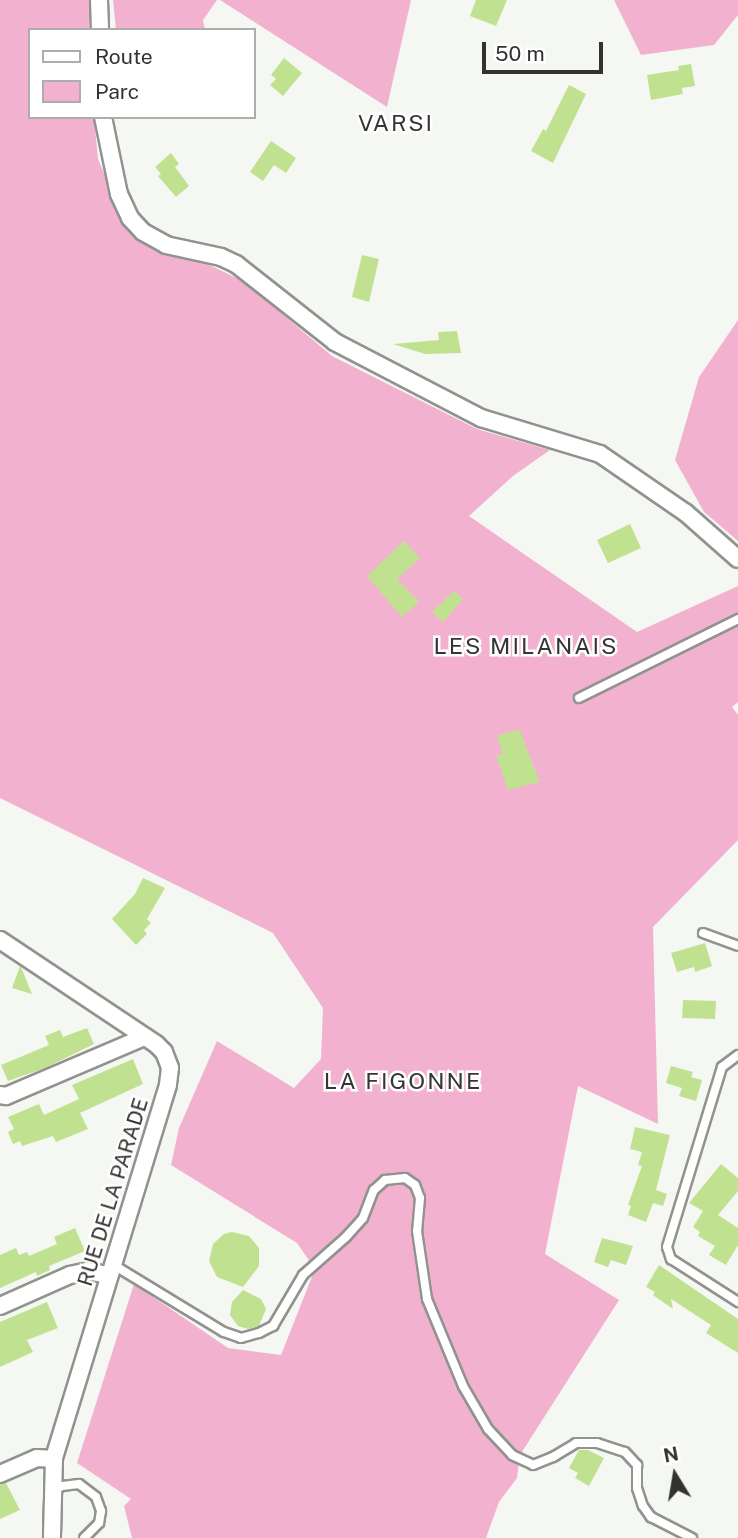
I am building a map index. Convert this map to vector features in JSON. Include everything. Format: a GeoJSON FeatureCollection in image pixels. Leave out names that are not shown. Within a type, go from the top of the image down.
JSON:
{"type":"FeatureCollection","features":[{"type":"Feature","properties":{"kind":"street"},"geometry":{"type":"LineString","coordinates":[[99,0],[100,28]]}},
{"type":"Feature","properties":{"kind":"street"},"geometry":{"type":"LineString","coordinates":[[103,119],[119,194],[130,218],[144,232],[166,245],[221,257],[236,264],[335,342],[481,418],[600,454],[685,513],[738,559]]}},
{"type":"Feature","properties":{"kind":"street","name":"RUE DE LA PARADE"},"geometry":{"type":"LineString","coordinates":[[0,940],[164,1052],[170,1068],[168,1085],[54,1459],[52,1538]]}},
{"type":"Feature","properties":{"kind":"street"},"geometry":{"type":"LineString","coordinates":[[0,1095],[6,1096],[144,1037]]}},
{"type":"Feature","properties":{"kind":"street"},"geometry":{"type":"LineString","coordinates":[[0,1306],[70,1275],[110,1269]]}},
{"type":"Feature","properties":{"kind":"street"},"geometry":{"type":"LineString","coordinates":[[0,1474],[37,1458],[54,1459]]}},
{"type":"Feature","properties":{"kind":"lane"},"geometry":{"type":"LineString","coordinates":[[579,698],[738,619]]}},
{"type":"Feature","properties":{"kind":"lane"},"geometry":{"type":"LineString","coordinates":[[703,933],[738,946]]}},
{"type":"Feature","properties":{"kind":"lane"},"geometry":{"type":"LineString","coordinates":[[738,1055],[722,1067],[667,1247],[671,1259],[738,1302]]}},
{"type":"Feature","properties":{"kind":"lane"},"geometry":{"type":"LineString","coordinates":[[110,1269],[225,1332],[241,1338],[260,1333],[273,1326],[303,1275],[363,1218],[374,1190],[385,1180],[405,1178],[415,1185],[419,1198],[417,1231],[427,1299],[463,1386],[488,1429],[512,1455],[533,1465],[554,1457],[576,1443],[597,1443],[625,1452],[637,1465],[637,1488],[643,1506],[651,1517],[692,1538]]}},
{"type":"Feature","properties":{"kind":"lane"},"geometry":{"type":"LineString","coordinates":[[54,1491],[62,1486],[79,1484],[96,1497],[101,1511],[99,1523],[84,1538]]}},
{"type":"Feature","properties":{"kind":"green space"},"geometry":{"type":"Polygon","coordinates":[[[0,0],[89,0],[90,28],[28,28],[28,119],[94,119],[98,159],[129,232],[160,251],[203,262],[243,281],[332,356],[477,429],[550,450],[513,476],[469,516],[637,632],[738,586],[738,702],[732,707],[738,715],[738,840],[653,927],[658,1124],[578,1086],[545,1254],[619,1300],[520,1455],[517,1478],[499,1502],[486,1538],[132,1538],[124,1506],[131,1499],[77,1463],[134,1284],[228,1348],[281,1355],[315,1269],[297,1243],[171,1165],[179,1128],[217,1041],[294,1088],[321,1059],[323,1008],[273,933],[0,798],[0,0]]]}},
{"type":"Feature","properties":{"kind":"green space"},"geometry":{"type":"Polygon","coordinates":[[[113,0],[217,0],[203,20],[205,28],[116,28],[113,0]]]}},
{"type":"Feature","properties":{"kind":"green space"},"geometry":{"type":"Polygon","coordinates":[[[220,0],[411,0],[387,107],[220,0]]]}},
{"type":"Feature","properties":{"kind":"green space"},"geometry":{"type":"Polygon","coordinates":[[[614,0],[738,0],[738,15],[714,45],[641,55],[614,0]]]}},
{"type":"Feature","properties":{"kind":"green space"},"geometry":{"type":"Polygon","coordinates":[[[738,320],[738,541],[704,512],[675,460],[699,377],[738,320]]]}},
{"type":"Feature","properties":{"kind":"building"},"geometry":{"type":"Polygon","coordinates":[[[476,0],[507,0],[496,26],[470,16],[476,0]]]}},
{"type":"Feature","properties":{"kind":"building"},"geometry":{"type":"Polygon","coordinates":[[[284,58],[302,73],[283,96],[270,85],[276,79],[271,75],[284,58]]]}},
{"type":"Feature","properties":{"kind":"building"},"geometry":{"type":"Polygon","coordinates":[[[691,64],[695,86],[682,88],[683,94],[651,100],[647,75],[679,70],[678,66],[691,64]]]}},
{"type":"Feature","properties":{"kind":"building"},"geometry":{"type":"Polygon","coordinates":[[[569,85],[586,94],[553,163],[531,151],[543,129],[546,131],[569,85]]]}},
{"type":"Feature","properties":{"kind":"building"},"geometry":{"type":"Polygon","coordinates":[[[271,141],[296,158],[286,173],[274,165],[263,181],[250,172],[271,141]]]}},
{"type":"Feature","properties":{"kind":"building"},"geometry":{"type":"Polygon","coordinates":[[[171,153],[179,164],[175,167],[189,186],[176,197],[158,176],[161,174],[155,167],[171,153]]]}},
{"type":"Feature","properties":{"kind":"building"},"geometry":{"type":"Polygon","coordinates":[[[362,255],[379,259],[369,302],[352,297],[362,255]]]}},
{"type":"Feature","properties":{"kind":"building"},"geometry":{"type":"Polygon","coordinates":[[[457,331],[461,353],[425,354],[393,344],[439,340],[438,332],[457,331]]]}},
{"type":"Feature","properties":{"kind":"building"},"geometry":{"type":"Polygon","coordinates":[[[630,524],[641,548],[608,563],[597,540],[630,524]]]}},
{"type":"Feature","properties":{"kind":"building"},"geometry":{"type":"Polygon","coordinates":[[[404,541],[420,558],[397,579],[419,602],[402,617],[367,576],[404,541]]]}},
{"type":"Feature","properties":{"kind":"building"},"geometry":{"type":"Polygon","coordinates":[[[454,591],[463,599],[443,622],[432,612],[454,591]]]}},
{"type":"Feature","properties":{"kind":"building"},"geometry":{"type":"Polygon","coordinates":[[[519,729],[540,782],[508,790],[496,756],[503,754],[497,736],[519,729]]]}},
{"type":"Feature","properties":{"kind":"building"},"geometry":{"type":"Polygon","coordinates":[[[143,878],[165,888],[147,919],[151,923],[144,930],[147,934],[136,945],[112,919],[135,894],[143,878]]]}},
{"type":"Feature","properties":{"kind":"building"},"geometry":{"type":"Polygon","coordinates":[[[705,943],[712,966],[695,972],[694,967],[677,972],[671,953],[705,943]]]}},
{"type":"Feature","properties":{"kind":"building"},"geometry":{"type":"Polygon","coordinates":[[[21,967],[32,994],[12,988],[21,967]]]}},
{"type":"Feature","properties":{"kind":"building"},"geometry":{"type":"Polygon","coordinates":[[[683,1000],[716,1001],[715,1019],[682,1018],[683,1000]]]}},
{"type":"Feature","properties":{"kind":"building"},"geometry":{"type":"Polygon","coordinates":[[[87,1028],[94,1044],[45,1068],[8,1081],[1,1065],[49,1045],[45,1036],[60,1030],[63,1037],[87,1028]]]}},
{"type":"Feature","properties":{"kind":"building"},"geometry":{"type":"Polygon","coordinates":[[[133,1059],[143,1084],[80,1113],[88,1129],[56,1142],[53,1136],[22,1146],[20,1141],[13,1144],[8,1132],[14,1129],[8,1117],[39,1104],[44,1115],[79,1099],[72,1085],[133,1059]]]}},
{"type":"Feature","properties":{"kind":"building"},"geometry":{"type":"Polygon","coordinates":[[[671,1066],[693,1072],[691,1077],[702,1080],[696,1101],[679,1096],[682,1088],[666,1083],[671,1066]]]}},
{"type":"Feature","properties":{"kind":"building"},"geometry":{"type":"Polygon","coordinates":[[[635,1127],[670,1135],[656,1190],[667,1194],[663,1206],[653,1203],[646,1222],[628,1215],[631,1206],[628,1205],[642,1166],[638,1165],[642,1152],[630,1149],[635,1127]]]}},
{"type":"Feature","properties":{"kind":"building"},"geometry":{"type":"Polygon","coordinates":[[[721,1164],[738,1178],[738,1191],[718,1215],[738,1228],[738,1245],[726,1265],[709,1255],[715,1246],[698,1236],[700,1232],[693,1227],[703,1211],[689,1203],[721,1164]]]}},
{"type":"Feature","properties":{"kind":"building"},"geometry":{"type":"Polygon","coordinates":[[[75,1228],[85,1251],[49,1266],[50,1270],[37,1276],[36,1272],[0,1288],[0,1255],[16,1248],[19,1255],[27,1252],[29,1256],[57,1244],[54,1237],[75,1228]]]}},
{"type":"Feature","properties":{"kind":"building"},"geometry":{"type":"Polygon","coordinates":[[[232,1232],[249,1236],[259,1248],[259,1266],[243,1287],[217,1277],[209,1261],[213,1244],[224,1234],[232,1232]]]}},
{"type":"Feature","properties":{"kind":"building"},"geometry":{"type":"Polygon","coordinates":[[[602,1238],[633,1246],[626,1265],[611,1260],[608,1267],[594,1262],[602,1238]]]}},
{"type":"Feature","properties":{"kind":"building"},"geometry":{"type":"Polygon","coordinates":[[[659,1265],[738,1319],[738,1353],[706,1333],[711,1325],[671,1299],[673,1309],[653,1295],[655,1292],[646,1287],[659,1265]]]}},
{"type":"Feature","properties":{"kind":"building"},"geometry":{"type":"Polygon","coordinates":[[[243,1290],[261,1299],[266,1309],[259,1326],[248,1329],[238,1326],[230,1315],[232,1302],[243,1290]]]}},
{"type":"Feature","properties":{"kind":"building"},"geometry":{"type":"Polygon","coordinates":[[[47,1302],[58,1328],[27,1340],[33,1352],[0,1367],[0,1322],[47,1302]]]}},
{"type":"Feature","properties":{"kind":"building"},"geometry":{"type":"Polygon","coordinates":[[[579,1450],[588,1450],[604,1458],[589,1486],[575,1478],[578,1473],[569,1468],[579,1450]]]}},
{"type":"Feature","properties":{"kind":"building"},"geometry":{"type":"Polygon","coordinates":[[[6,1483],[20,1510],[0,1519],[0,1484],[6,1483]]]}},
{"type":"Feature","properties":{"kind":"district","name":"VARSI"},"geometry":{"type":"Point","coordinates":[396,123]}},
{"type":"Feature","properties":{"kind":"district","name":"LES MILANAIS"},"geometry":{"type":"Point","coordinates":[526,646]}},
{"type":"Feature","properties":{"kind":"district","name":"LA FIGONNE"},"geometry":{"type":"Point","coordinates":[403,1081]}}]}
